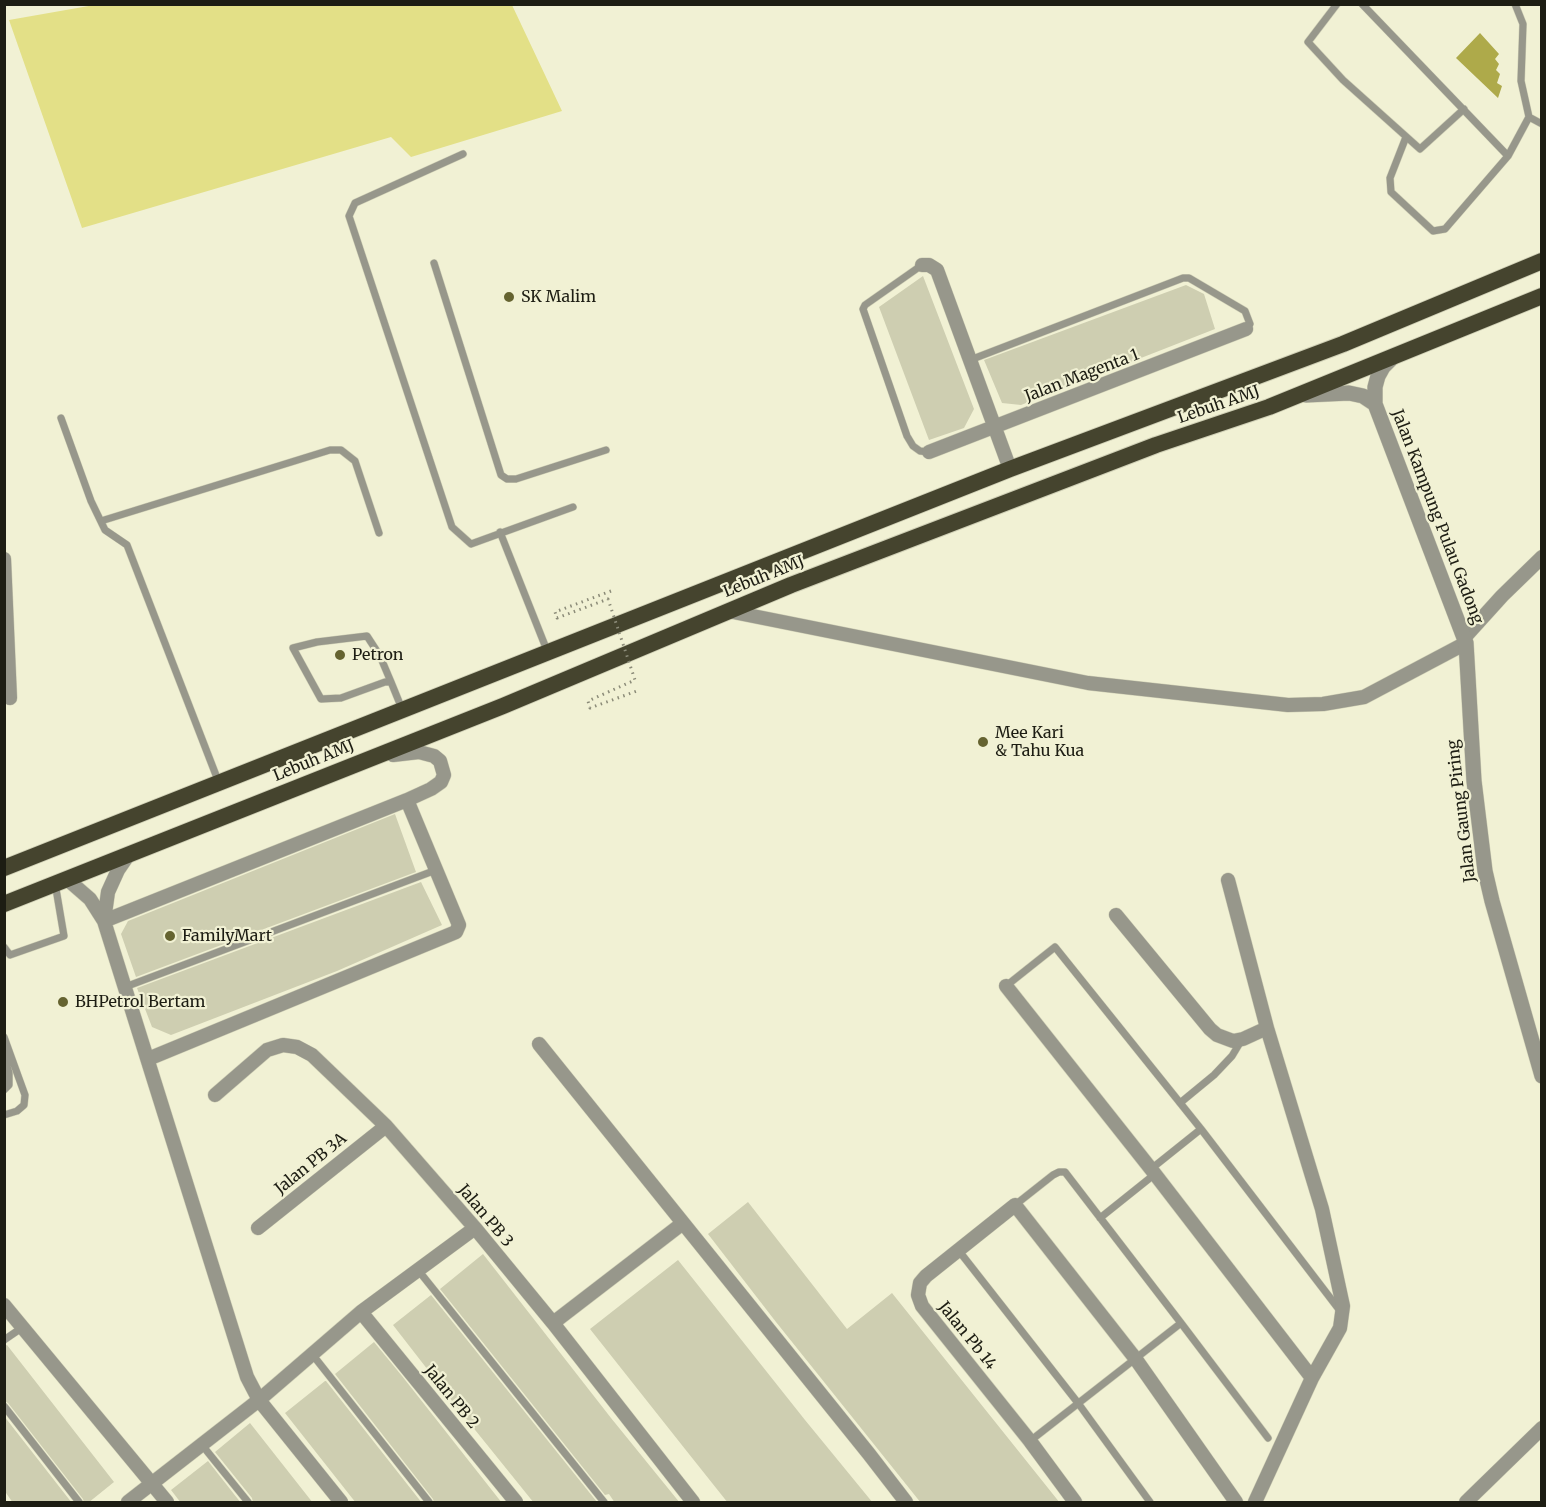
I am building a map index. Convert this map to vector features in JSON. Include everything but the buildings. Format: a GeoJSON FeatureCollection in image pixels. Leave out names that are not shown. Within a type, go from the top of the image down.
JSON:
{"type":"FeatureCollection","features":[{"type":"Feature","properties":{"kind":"highway","name":"Lebuh AMJ"},"geometry":{"type":"LineString","coordinates":[[4,868],[1010,469],[1343,344],[1542,261]]}},
{"type":"Feature","properties":{"kind":"highway","name":"Lebuh AMJ"},"geometry":{"type":"LineString","coordinates":[[4,904],[582,673],[832,569],[1123,458],[1294,397],[1542,296]]}},
{"type":"Feature","properties":{"kind":"street"},"geometry":{"type":"LineString","coordinates":[[922,264],[929,264],[937,270],[1010,469]]}},
{"type":"Feature","properties":{"kind":"street","name":"Jalan Magenta 1"},"geometry":{"type":"LineString","coordinates":[[929,452],[1246,329]]}},
{"type":"Feature","properties":{"kind":"street"},"geometry":{"type":"LineString","coordinates":[[1294,397],[1320,393],[1349,393],[1363,396],[1375,404],[1378,376],[1394,356]]}},
{"type":"Feature","properties":{"kind":"street","name":"Jalan Kampung Pulau Gadong"},"geometry":{"type":"LineString","coordinates":[[1375,404],[1465,641]]}},
{"type":"Feature","properties":{"kind":"street"},"geometry":{"type":"LineString","coordinates":[[728,611],[1088,683],[1288,705],[1323,704],[1364,697],[1465,641],[1502,596],[1542,558]]}},
{"type":"Feature","properties":{"kind":"street"},"geometry":{"type":"LineString","coordinates":[[4,559],[7,698]]}},
{"type":"Feature","properties":{"kind":"street","name":"Jalan Gaung Piring"},"geometry":{"type":"LineString","coordinates":[[1465,641],[1474,781],[1485,871],[1542,1076]]}},
{"type":"Feature","properties":{"kind":"street"},"geometry":{"type":"LineString","coordinates":[[104,921],[407,800],[441,782],[444,776],[443,767],[440,761],[428,753],[419,752],[400,756],[388,751]]}},
{"type":"Feature","properties":{"kind":"street"},"geometry":{"type":"LineString","coordinates":[[148,1059],[456,932],[459,925],[407,800]]}},
{"type":"Feature","properties":{"kind":"street"},"geometry":{"type":"LineString","coordinates":[[104,921],[108,892],[118,870],[129,854]]}},
{"type":"Feature","properties":{"kind":"street"},"geometry":{"type":"LineString","coordinates":[[1228,879],[1267,1028],[1322,1209],[1343,1314],[1340,1328],[1312,1378],[1255,1503]]}},
{"type":"Feature","properties":{"kind":"street"},"geometry":{"type":"LineString","coordinates":[[61,881],[85,893],[104,921],[247,1377],[259,1400],[341,1503]]}},
{"type":"Feature","properties":{"kind":"street"},"geometry":{"type":"LineString","coordinates":[[1116,915],[1210,1029],[1225,1039],[1233,1041],[1267,1028]]}},
{"type":"Feature","properties":{"kind":"street"},"geometry":{"type":"LineString","coordinates":[[1006,986],[1153,1171],[1312,1378]]}},
{"type":"Feature","properties":{"kind":"street"},"geometry":{"type":"LineString","coordinates":[[539,1044],[862,1445],[906,1503]]}},
{"type":"Feature","properties":{"kind":"street","name":"Jalan PB 3"},"geometry":{"type":"LineString","coordinates":[[215,1095],[267,1050],[283,1045],[297,1047],[312,1054],[386,1126],[475,1228],[553,1323],[693,1503]]}},
{"type":"Feature","properties":{"kind":"street","name":"Jalan PB 3A"},"geometry":{"type":"LineString","coordinates":[[258,1228],[386,1126]]}},
{"type":"Feature","properties":{"kind":"street"},"geometry":{"type":"LineString","coordinates":[[1015,1205],[1136,1358],[1236,1503]]}},
{"type":"Feature","properties":{"kind":"street","name":"Jalan Pb 14"},"geometry":{"type":"LineString","coordinates":[[1015,1205],[920,1283],[918,1295],[922,1306],[1030,1441],[1075,1503]]}},
{"type":"Feature","properties":{"kind":"street"},"geometry":{"type":"LineString","coordinates":[[553,1323],[683,1223]]}},
{"type":"Feature","properties":{"kind":"street"},"geometry":{"type":"LineString","coordinates":[[128,1503],[259,1400],[361,1312],[475,1228]]}},
{"type":"Feature","properties":{"kind":"street"},"geometry":{"type":"LineString","coordinates":[[4,1305],[167,1503]]}},
{"type":"Feature","properties":{"kind":"street","name":"Jalan PB 2"},"geometry":{"type":"LineString","coordinates":[[361,1312],[516,1503]]}},
{"type":"Feature","properties":{"kind":"street"},"geometry":{"type":"LineString","coordinates":[[1466,1503],[1542,1428]]}},
{"type":"Feature","properties":{"kind":"lane"},"geometry":{"type":"LineString","coordinates":[[1336,4],[1308,42],[1343,80],[1420,149],[1464,109]]}},
{"type":"Feature","properties":{"kind":"lane"},"geometry":{"type":"LineString","coordinates":[[1362,4],[1508,156]]}},
{"type":"Feature","properties":{"kind":"lane"},"geometry":{"type":"LineString","coordinates":[[1406,137],[1390,178],[1391,192],[1433,231],[1445,229],[1508,156],[1529,117],[1521,81],[1523,24],[1515,4]]}},
{"type":"Feature","properties":{"kind":"lane"},"geometry":{"type":"LineString","coordinates":[[1529,117],[1542,124]]}},
{"type":"Feature","properties":{"kind":"lane"},"geometry":{"type":"LineString","coordinates":[[462,154],[355,203],[349,216],[452,527],[471,544],[573,507]]}},
{"type":"Feature","properties":{"kind":"lane"},"geometry":{"type":"LineString","coordinates":[[434,263],[501,475],[507,479],[516,479],[606,450]]}},
{"type":"Feature","properties":{"kind":"lane"},"geometry":{"type":"LineString","coordinates":[[922,264],[865,305],[863,309],[907,436],[913,446],[920,451],[929,452]]}},
{"type":"Feature","properties":{"kind":"lane"},"geometry":{"type":"LineString","coordinates":[[970,360],[1183,278],[1189,279],[1245,311],[1250,324],[1246,329]]}},
{"type":"Feature","properties":{"kind":"lane"},"geometry":{"type":"LineString","coordinates":[[61,418],[100,521],[105,530],[127,544],[219,783]]}},
{"type":"Feature","properties":{"kind":"lane"},"geometry":{"type":"LineString","coordinates":[[100,521],[330,450],[341,450],[355,461],[379,533]]}},
{"type":"Feature","properties":{"kind":"lane"},"geometry":{"type":"LineString","coordinates":[[500,532],[548,653]]}},
{"type":"Feature","properties":{"kind":"lane"},"geometry":{"type":"LineString","coordinates":[[391,682],[385,682],[341,698],[321,699],[292,648],[317,642],[367,636],[380,656],[391,682],[403,711]]}},
{"type":"Feature","properties":{"kind":"lane"},"geometry":{"type":"LineString","coordinates":[[125,987],[436,870]]}},
{"type":"Feature","properties":{"kind":"lane"},"geometry":{"type":"LineString","coordinates":[[4,946],[7,956],[64,936],[61,881]]}},
{"type":"Feature","properties":{"kind":"lane"},"geometry":{"type":"LineString","coordinates":[[1006,986],[1055,947],[1201,1129],[1343,1314]]}},
{"type":"Feature","properties":{"kind":"lane"},"geometry":{"type":"LineString","coordinates":[[4,1037],[25,1095],[24,1105],[17,1111],[4,1115]]}},
{"type":"Feature","properties":{"kind":"lane"},"geometry":{"type":"LineString","coordinates":[[1180,1103],[1227,1061],[1243,1039]]}},
{"type":"Feature","properties":{"kind":"lane"},"geometry":{"type":"LineString","coordinates":[[4,1055],[9,1073],[9,1085],[4,1090]]}},
{"type":"Feature","properties":{"kind":"lane"},"geometry":{"type":"LineString","coordinates":[[1100,1218],[1201,1129]]}},
{"type":"Feature","properties":{"kind":"lane"},"geometry":{"type":"LineString","coordinates":[[1015,1205],[1053,1175],[1065,1172],[1268,1438]]}},
{"type":"Feature","properties":{"kind":"lane"},"geometry":{"type":"LineString","coordinates":[[959,1251],[1078,1403],[1150,1503]]}},
{"type":"Feature","properties":{"kind":"lane"},"geometry":{"type":"LineString","coordinates":[[418,1270],[604,1503]]}},
{"type":"Feature","properties":{"kind":"lane"},"geometry":{"type":"LineString","coordinates":[[1030,1441],[1182,1323]]}},
{"type":"Feature","properties":{"kind":"lane"},"geometry":{"type":"LineString","coordinates":[[4,1340],[23,1327]]}},
{"type":"Feature","properties":{"kind":"lane"},"geometry":{"type":"LineString","coordinates":[[312,1354],[429,1503]]}},
{"type":"Feature","properties":{"kind":"lane"},"geometry":{"type":"LineString","coordinates":[[4,1406],[79,1503]]}},
{"type":"Feature","properties":{"kind":"lane"},"geometry":{"type":"LineString","coordinates":[[202,1445],[248,1503]]}},
{"type":"Feature","properties":{"kind":"path"},"geometry":{"type":"LineString","coordinates":[[611,591],[555,612],[557,618],[608,599],[635,680],[588,701],[590,708],[637,690]]}},
{"type":"Feature","properties":{"kind":"shaded area"},"geometry":{"type":"Polygon","coordinates":[[[100,4],[512,5],[562,111],[411,157],[391,137],[82,228],[9,20],[100,4]]]}},
{"type":"Feature","properties":{"kind":"shaded area"},"geometry":{"type":"Polygon","coordinates":[[[1480,33],[1499,54],[1495,59],[1499,64],[1496,70],[1500,74],[1497,83],[1502,86],[1498,98],[1456,58],[1480,33]]]}},
{"type":"Feature","properties":{"kind":"place","name":"SK Malim"},"geometry":{"type":"Point","coordinates":[509,297]}},
{"type":"Feature","properties":{"kind":"place","name":"Petron"},"geometry":{"type":"Point","coordinates":[340,655]}},
{"type":"Feature","properties":{"kind":"place","name":"Mee Kari & Tahu Kua"},"geometry":{"type":"Point","coordinates":[983,742]}},
{"type":"Feature","properties":{"kind":"place","name":"FamilyMart"},"geometry":{"type":"Point","coordinates":[170,936]}},
{"type":"Feature","properties":{"kind":"place","name":"BHPetrol Bertam"},"geometry":{"type":"Point","coordinates":[63,1002]}}]}
